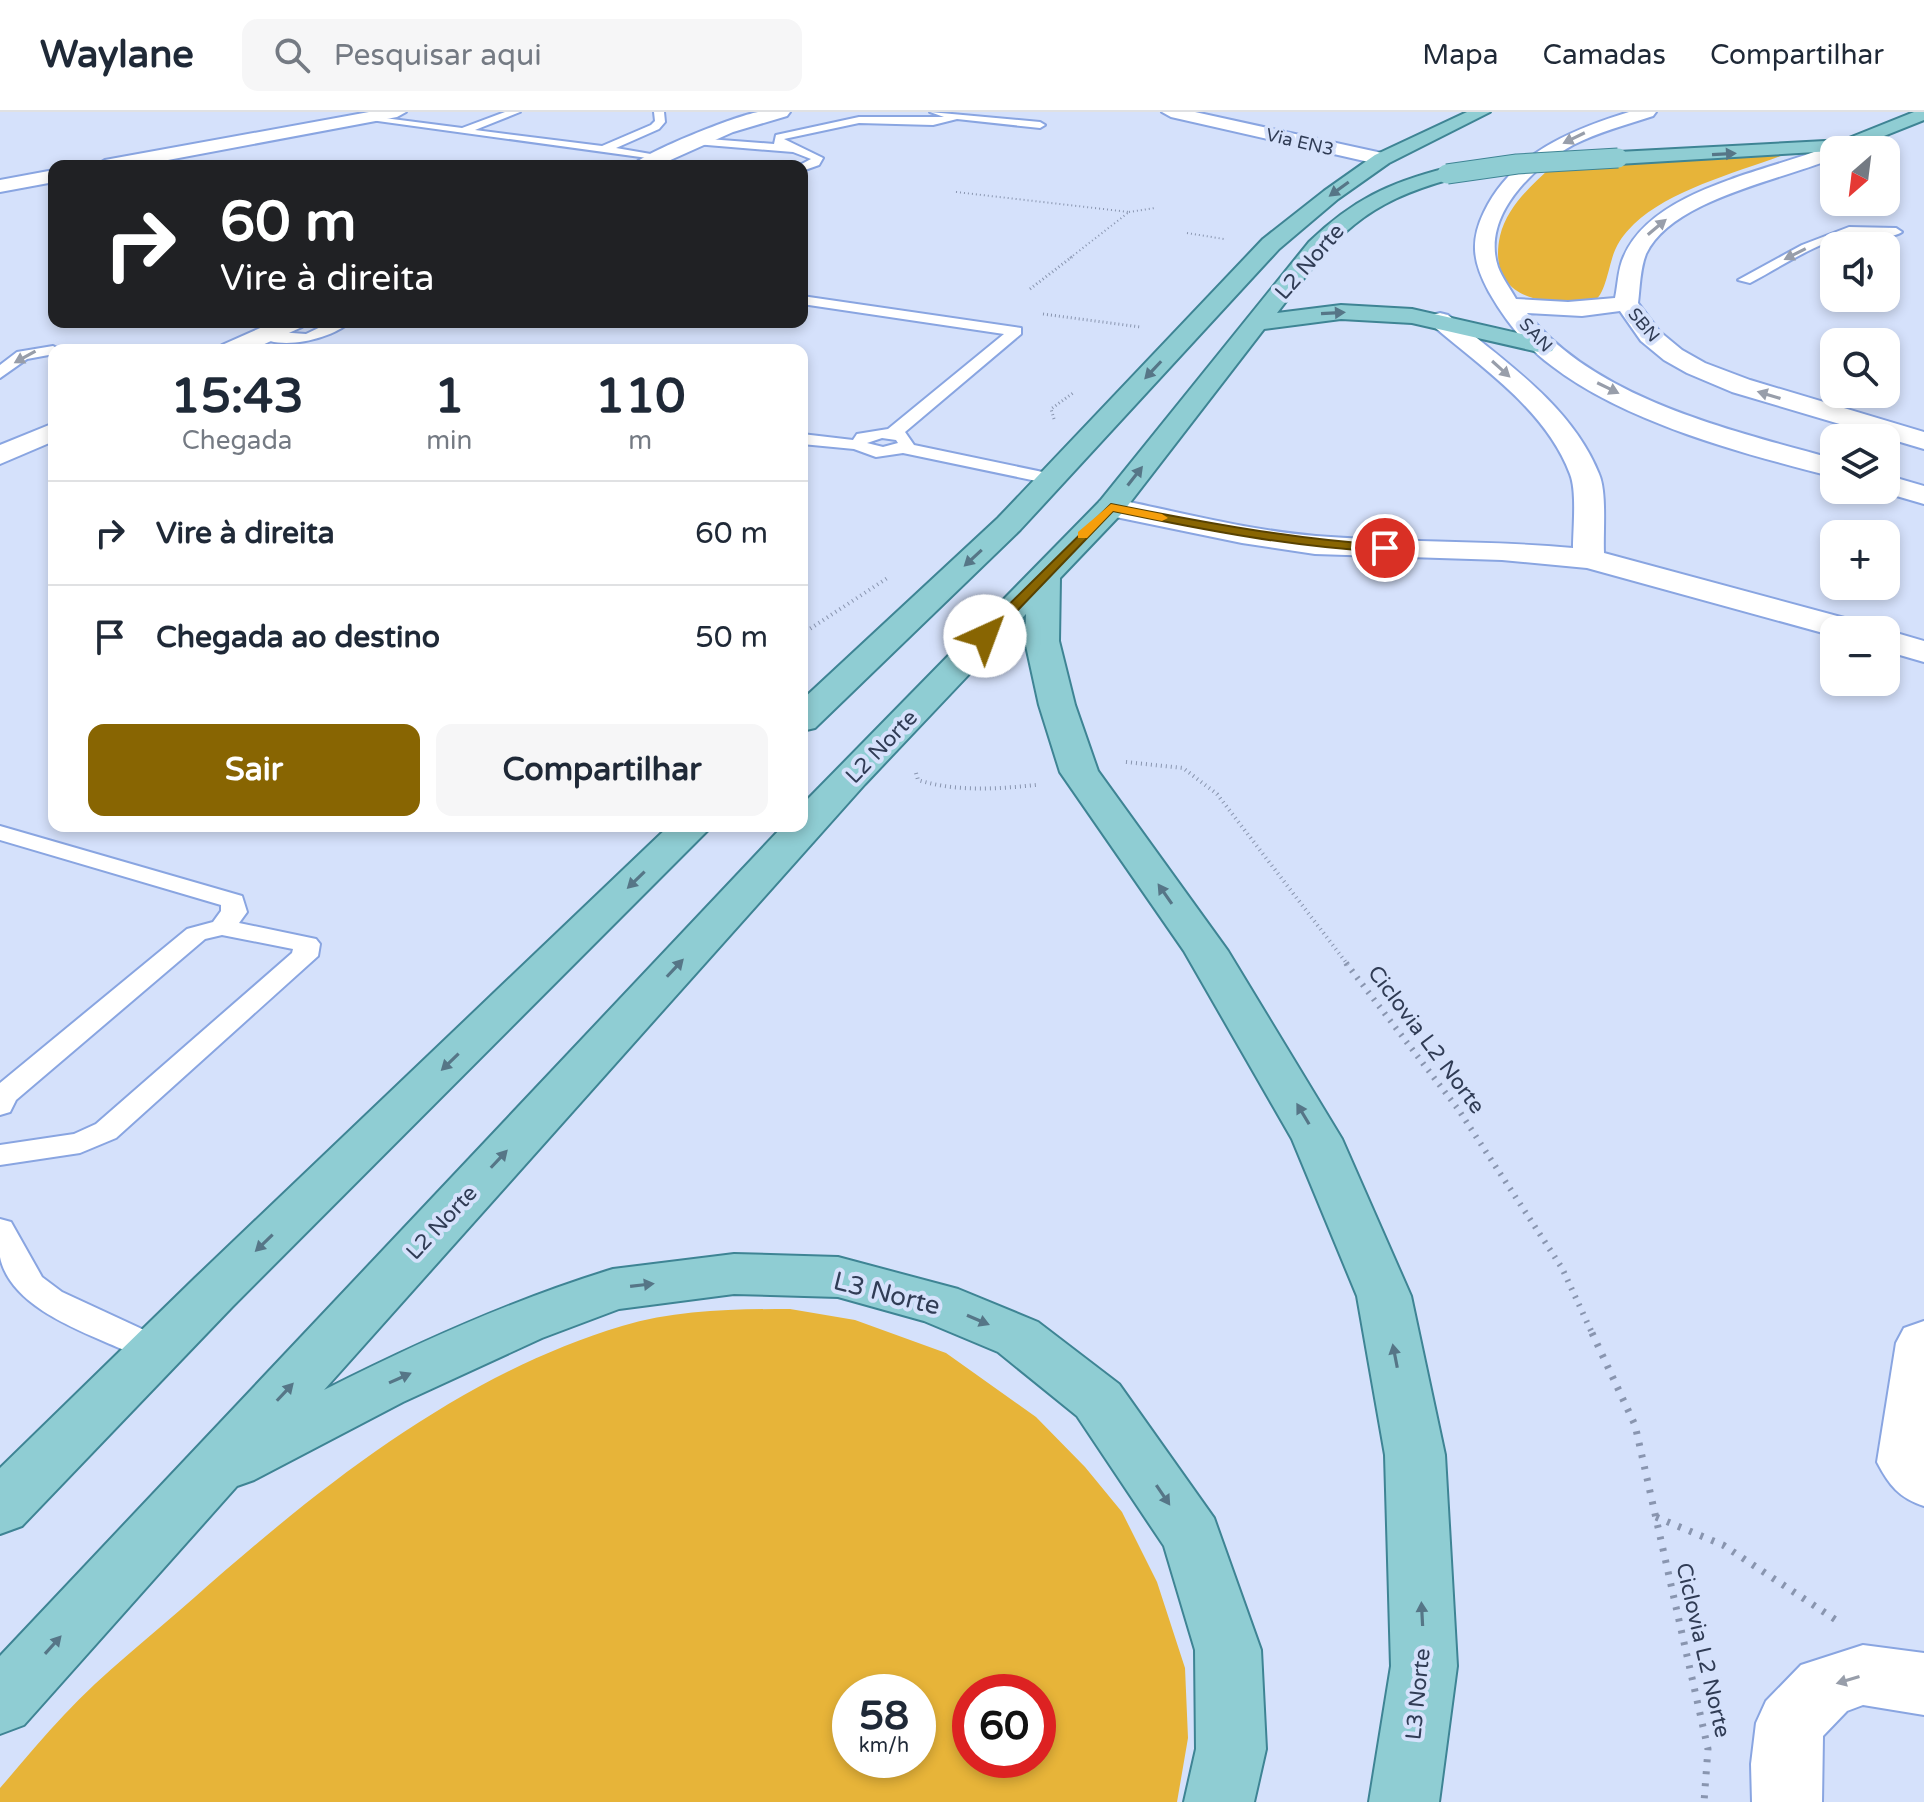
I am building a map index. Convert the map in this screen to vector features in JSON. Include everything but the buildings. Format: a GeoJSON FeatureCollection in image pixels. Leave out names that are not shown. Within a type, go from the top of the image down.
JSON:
{"type":"FeatureCollection","features":[{"type":"Feature","properties":{"kind":"main road"},"geometry":{"type":"LineString","coordinates":[[137,160],[397,112]]}},
{"type":"Feature","properties":{"kind":"main road"},"geometry":{"type":"LineString","coordinates":[[655,160],[738,123],[781,112]]}},
{"type":"Feature","properties":{"kind":"main road","name":"L2 Norte"},"geometry":{"type":"LineString","coordinates":[[808,714],[1009,524],[1271,244],[1331,195],[1382,159],[1481,112]]}},
{"type":"Feature","properties":{"kind":"main road","name":"SAN"},"geometry":{"type":"LineString","coordinates":[[1647,112],[1565,142],[1549,152],[1495,205],[1484,243],[1486,265],[1509,305],[1543,346],[1568,366],[1609,390],[1762,447],[1820,464]]}},
{"type":"Feature","properties":{"kind":"main road","name":"Via EN3"},"geometry":{"type":"LineString","coordinates":[[1182,113],[1382,159]]}},
{"type":"Feature","properties":{"kind":"main road","name":"L2 Norte"},"geometry":{"type":"LineString","coordinates":[[1871,136],[1924,114]]}},
{"type":"Feature","properties":{"kind":"main road","name":"L2 Norte"},"geometry":{"type":"LineString","coordinates":[[808,826],[1044,574],[1111,507],[1317,247],[1352,212],[1382,194],[1447,174],[1517,164],[1820,150]]}},
{"type":"Feature","properties":{"kind":"main road","name":"SBN"},"geometry":{"type":"LineString","coordinates":[[1820,156],[1677,211],[1647,235],[1636,254],[1626,303],[1650,336],[1673,355],[1696,368],[1741,386],[1924,441]]}},
{"type":"Feature","properties":{"kind":"main road"},"geometry":{"type":"LineString","coordinates":[[0,186],[48,177]]}},
{"type":"Feature","properties":{"kind":"main road"},"geometry":{"type":"LineString","coordinates":[[1509,305],[1577,310],[1626,303]]}},
{"type":"Feature","properties":{"kind":"main road"},"geometry":{"type":"LineString","coordinates":[[1256,323],[1341,312],[1440,320],[1543,346]]}},
{"type":"Feature","properties":{"kind":"main road"},"geometry":{"type":"LineString","coordinates":[[1440,320],[1526,392],[1563,435],[1586,476],[1589,559]]}},
{"type":"Feature","properties":{"kind":"main road"},"geometry":{"type":"LineString","coordinates":[[244,344],[280,328]]}},
{"type":"Feature","properties":{"kind":"main road"},"geometry":{"type":"LineString","coordinates":[[1762,447],[1792,425],[1832,415]]}},
{"type":"Feature","properties":{"kind":"main road"},"geometry":{"type":"LineString","coordinates":[[0,456],[48,434]]}},
{"type":"Feature","properties":{"kind":"main road"},"geometry":{"type":"LineString","coordinates":[[1900,488],[1924,495]]}},
{"type":"Feature","properties":{"kind":"main road"},"geometry":{"type":"LineString","coordinates":[[1111,507],[1242,534],[1315,545],[1502,551],[1589,559],[1820,622]]}},
{"type":"Feature","properties":{"kind":"main road","name":"L3 Norte"},"geometry":{"type":"LineString","coordinates":[[1044,574],[1042,641],[1057,705],[1079,772],[1206,951],[1317,1139],[1384,1296],[1415,1455],[1424,1666],[1404,1802]]}},
{"type":"Feature","properties":{"kind":"main road"},"geometry":{"type":"LineString","coordinates":[[1900,644],[1924,652]]}},
{"type":"Feature","properties":{"kind":"main road"},"geometry":{"type":"LineString","coordinates":[[0,1508],[214,1292],[686,832]]}},
{"type":"Feature","properties":{"kind":"main road","name":"L2 Norte"},"geometry":{"type":"LineString","coordinates":[[0,1703],[803,832]]}},
{"type":"Feature","properties":{"kind":"main road","name":"L3 Norte"},"geometry":{"type":"LineString","coordinates":[[206,1477],[383,1386],[522,1323],[613,1289],[734,1274],[838,1277],[939,1304],[1018,1337],[1098,1400],[1192,1537],[1228,1650],[1231,1749],[1219,1802]]}},
{"type":"Feature","properties":{"kind":"main road"},"geometry":{"type":"LineString","coordinates":[[0,1472],[145,1345],[214,1292]]}},
{"type":"Feature","properties":{"kind":"main road"},"geometry":{"type":"LineString","coordinates":[[1924,1343],[1907,1462],[1924,1481]]}},
{"type":"Feature","properties":{"kind":"main road"},"geometry":{"type":"LineString","coordinates":[[1787,1802],[1786,1764],[1790,1723],[1825,1687],[1863,1675],[1924,1684]]}},
{"type":"Feature","properties":{"kind":"lane"},"geometry":{"type":"LineString","coordinates":[[460,131],[515,112]]}},
{"type":"Feature","properties":{"kind":"lane"},"geometry":{"type":"LineString","coordinates":[[603,149],[655,127],[660,122],[659,112]]}},
{"type":"Feature","properties":{"kind":"lane"},"geometry":{"type":"LineString","coordinates":[[935,112],[1040,125]]}},
{"type":"Feature","properties":{"kind":"lane"},"geometry":{"type":"LineString","coordinates":[[808,166],[815,163],[817,158],[778,142],[780,137],[859,120],[945,122],[953,116]]}},
{"type":"Feature","properties":{"kind":"lane"},"geometry":{"type":"LineString","coordinates":[[361,118],[662,157]]}},
{"type":"Feature","properties":{"kind":"lane"},"geometry":{"type":"LineString","coordinates":[[485,123],[530,127]]}},
{"type":"Feature","properties":{"kind":"lane"},"geometry":{"type":"LineString","coordinates":[[605,135],[632,138]]}},
{"type":"Feature","properties":{"kind":"lane"},"geometry":{"type":"LineString","coordinates":[[695,141],[792,149]]}},
{"type":"Feature","properties":{"kind":"lane"},"geometry":{"type":"LineString","coordinates":[[1848,232],[1896,232]]}},
{"type":"Feature","properties":{"kind":"lane"},"geometry":{"type":"LineString","coordinates":[[1745,280],[1820,243]]}},
{"type":"Feature","properties":{"kind":"lane"},"geometry":{"type":"LineString","coordinates":[[808,301],[1016,331],[898,441]]}},
{"type":"Feature","properties":{"kind":"lane"},"geometry":{"type":"LineString","coordinates":[[264,335],[308,338],[330,328]]}},
{"type":"Feature","properties":{"kind":"lane"},"geometry":{"type":"LineString","coordinates":[[0,373],[22,355],[48,351]]}},
{"type":"Feature","properties":{"kind":"lane"},"geometry":{"type":"LineString","coordinates":[[808,440],[858,445],[863,437],[898,441],[1051,479]]}},
{"type":"Feature","properties":{"kind":"lane"},"geometry":{"type":"LineString","coordinates":[[0,833],[233,901],[234,912],[222,927]]}},
{"type":"Feature","properties":{"kind":"lane"},"geometry":{"type":"LineString","coordinates":[[0,1105],[3,1096],[196,934],[222,927],[307,944],[305,956],[106,1131],[71,1145],[0,1155]]}},
{"type":"Feature","properties":{"kind":"lane"},"geometry":{"type":"LineString","coordinates":[[0,1230],[31,1285],[51,1301],[145,1345]]}},
{"type":"Feature","properties":{"kind":"path"},"geometry":{"type":"LineString","coordinates":[[956,192],[1129,212],[1155,208]]}},
{"type":"Feature","properties":{"kind":"path"},"geometry":{"type":"LineString","coordinates":[[1030,289],[1129,212]]}},
{"type":"Feature","properties":{"kind":"path"},"geometry":{"type":"LineString","coordinates":[[1187,233],[1233,241]]}},
{"type":"Feature","properties":{"kind":"path","name":"Ciclovia L2 Norte"},"geometry":{"type":"LineString","coordinates":[[887,741],[931,750],[915,770],[918,780],[930,785],[1045,785],[1079,772],[1125,762],[1183,768],[1217,794],[1458,1109],[1562,1268],[1635,1425],[1708,1749],[1704,1802]]}},
{"type":"Feature","properties":{"kind":"path"},"geometry":{"type":"LineString","coordinates":[[1656,1517],[1723,1545],[1842,1624]]}},
{"type":"Feature","properties":{"kind":"shaded area"},"geometry":{"type":"Polygon","coordinates":[[[1789,153],[1708,182],[1649,212],[1620,241],[1601,293],[1593,301],[1552,302],[1538,299],[1525,295],[1505,280],[1498,254],[1503,226],[1520,198],[1550,168],[1789,153]]]}},
{"type":"Feature","properties":{"kind":"shaded area"},"geometry":{"type":"Polygon","coordinates":[[[790,1309],[855,1320],[946,1353],[1036,1417],[1085,1467],[1122,1512],[1157,1582],[1185,1668],[1188,1738],[1177,1802],[0,1802],[0,1788],[95,1684],[291,1515],[394,1439],[505,1373],[562,1347],[642,1321],[726,1310],[790,1309]]]}},
{"type":"Feature","properties":{"kind":"slow traffic"},"geometry":{"type":"LineString","coordinates":[[1083,535],[1111,507],[1162,518]]}},
{"type":"Feature","properties":{"kind":"route"},"geometry":{"type":"LineString","coordinates":[[985,636],[1111,507],[1242,534],[1315,545],[1385,548]]}}]}
